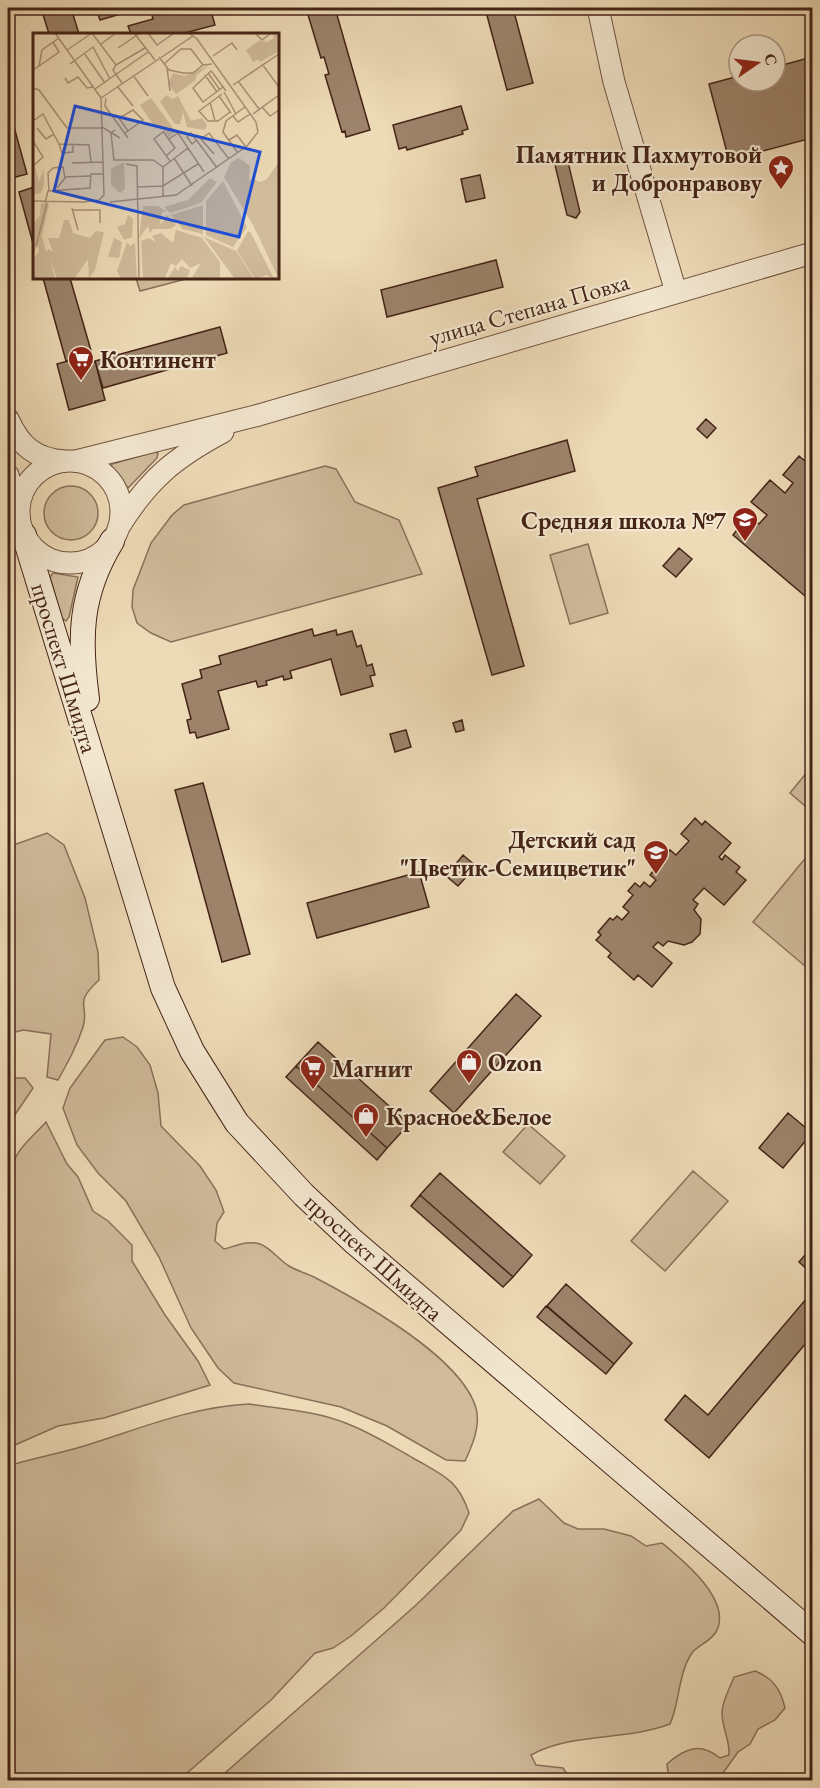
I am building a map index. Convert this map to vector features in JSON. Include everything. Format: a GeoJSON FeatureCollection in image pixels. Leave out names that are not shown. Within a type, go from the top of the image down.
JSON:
{"type":"FeatureCollection","features":[{"type":"Feature","properties":{"kind":"main road","name":"проспект Шмидта"},"geometry":{"type":"LineString","coordinates":[[21,525],[163,988],[192,1051],[237,1123],[271,1162],[353,1241],[813,1633]]}},
{"type":"Feature","properties":{"kind":"main road","name":"проспект Шмидта"},"geometry":{"type":"LineString","coordinates":[[96,767],[82,661],[81,634],[83,614],[94,575],[115,536]]}},
{"type":"Feature","properties":{"kind":"street"},"geometry":{"type":"LineString","coordinates":[[598,8],[614,82],[676,292]]}},
{"type":"Feature","properties":{"kind":"street","name":"улица Степана Повха"},"geometry":{"type":"LineString","coordinates":[[72,461],[259,415],[813,253]]}},
{"type":"Feature","properties":{"kind":"street","name":"улица Степана Повха"},"geometry":{"type":"LineString","coordinates":[[115,536],[142,492],[168,465],[194,448],[259,415]]}},
{"type":"Feature","properties":{"kind":"street"},"geometry":{"type":"LineString","coordinates":[[8,419],[14,432],[27,449],[44,458],[72,461],[95,468],[114,487],[121,512],[115,536],[92,558],[66,563],[41,555],[21,525],[8,475]]}},
{"type":"Feature","properties":{"kind":"street"},"geometry":{"type":"LineString","coordinates":[[21,525],[22,495],[32,477],[49,465],[72,461]]}},
{"type":"Feature","properties":{"kind":"shaded area"},"geometry":{"type":"Polygon","coordinates":[[[136,279],[186,279],[140,291],[136,279]]]}},
{"type":"Feature","properties":{"kind":"shaded area"},"geometry":{"type":"Polygon","coordinates":[[[154,452],[158,453],[157,458],[128,488],[111,467],[112,464],[154,452]]]}},
{"type":"Feature","properties":{"kind":"shaded area"},"geometry":{"type":"Polygon","coordinates":[[[325,466],[336,469],[355,502],[399,520],[422,574],[171,642],[151,633],[137,623],[132,607],[133,590],[151,543],[172,515],[184,505],[325,466]]]}},
{"type":"Feature","properties":{"kind":"shaded area"},"geometry":{"type":"Polygon","coordinates":[[[71,486],[81,488],[90,494],[96,503],[98,513],[96,523],[90,532],[81,538],[71,540],[61,538],[52,532],[46,523],[44,513],[46,503],[52,494],[61,488],[71,486]]]}},
{"type":"Feature","properties":{"kind":"shaded area"},"geometry":{"type":"Polygon","coordinates":[[[588,544],[608,613],[570,624],[550,555],[588,544]]]}},
{"type":"Feature","properties":{"kind":"shaded area"},"geometry":{"type":"Polygon","coordinates":[[[53,573],[78,577],[69,617],[66,621],[62,618],[50,577],[53,573]]]}},
{"type":"Feature","properties":{"kind":"shaded area"},"geometry":{"type":"Polygon","coordinates":[[[812,766],[812,812],[790,793],[812,766]]]}},
{"type":"Feature","properties":{"kind":"shaded area"},"geometry":{"type":"Polygon","coordinates":[[[47,833],[64,845],[85,898],[98,952],[99,980],[86,995],[83,1027],[58,1080],[47,1077],[51,1034],[23,1030],[8,1034],[8,847],[47,833]]]}},
{"type":"Feature","properties":{"kind":"shaded area"},"geometry":{"type":"Polygon","coordinates":[[[812,850],[812,972],[753,922],[812,850]]]}},
{"type":"Feature","properties":{"kind":"shaded area"},"geometry":{"type":"Polygon","coordinates":[[[123,1037],[137,1047],[150,1065],[158,1093],[161,1126],[200,1166],[216,1190],[224,1212],[217,1223],[215,1241],[224,1249],[251,1243],[264,1246],[289,1266],[357,1300],[407,1332],[430,1350],[451,1369],[467,1389],[476,1408],[477,1429],[465,1461],[446,1460],[387,1426],[341,1407],[234,1383],[218,1368],[191,1328],[159,1257],[126,1201],[98,1173],[77,1145],[63,1108],[70,1088],[105,1040],[123,1037]]]}},
{"type":"Feature","properties":{"kind":"shaded area"},"geometry":{"type":"Polygon","coordinates":[[[8,1078],[25,1078],[33,1088],[8,1125],[8,1078]]]}},
{"type":"Feature","properties":{"kind":"shaded area"},"geometry":{"type":"Polygon","coordinates":[[[46,1122],[67,1164],[78,1177],[93,1211],[108,1221],[132,1245],[132,1261],[165,1315],[198,1361],[210,1385],[104,1418],[58,1426],[8,1448],[8,1193],[13,1188],[15,1158],[46,1122]]]}},
{"type":"Feature","properties":{"kind":"shaded area"},"geometry":{"type":"Polygon","coordinates":[[[528,1124],[565,1156],[540,1184],[503,1152],[528,1124]]]}},
{"type":"Feature","properties":{"kind":"shaded area"},"geometry":{"type":"Polygon","coordinates":[[[693,1171],[728,1201],[665,1271],[631,1241],[693,1171]]]}},
{"type":"Feature","properties":{"kind":"shaded area"},"geometry":{"type":"Polygon","coordinates":[[[249,1404],[299,1411],[336,1420],[373,1436],[432,1469],[454,1485],[465,1502],[469,1513],[461,1530],[384,1608],[333,1648],[315,1653],[272,1699],[179,1780],[8,1780],[8,1466],[84,1446],[185,1414],[249,1404]]]}},
{"type":"Feature","properties":{"kind":"shaded area"},"geometry":{"type":"Polygon","coordinates":[[[539,1499],[564,1523],[578,1529],[604,1529],[631,1536],[646,1546],[662,1543],[693,1571],[712,1595],[718,1608],[719,1620],[716,1632],[692,1653],[687,1661],[670,1724],[635,1733],[564,1743],[531,1755],[536,1765],[563,1768],[571,1780],[217,1780],[415,1606],[513,1511],[539,1499]]]}},
{"type":"Feature","properties":{"kind":"shaded area"},"geometry":{"type":"Polygon","coordinates":[[[755,1671],[767,1677],[775,1685],[785,1708],[775,1720],[758,1729],[750,1744],[738,1752],[718,1780],[669,1780],[667,1764],[686,1751],[706,1750],[720,1758],[729,1755],[722,1708],[734,1677],[755,1671]]]}},
{"type":"Feature","properties":{"kind":"building"},"geometry":{"type":"Polygon","coordinates":[[[41,8],[71,8],[79,33],[49,33],[41,8]]]}},
{"type":"Feature","properties":{"kind":"building"},"geometry":{"type":"Polygon","coordinates":[[[96,8],[123,8],[124,13],[100,20],[96,8]]]}},
{"type":"Feature","properties":{"kind":"building"},"geometry":{"type":"Polygon","coordinates":[[[150,8],[182,8],[183,12],[210,8],[215,25],[185,33],[131,33],[128,26],[153,19],[150,8]]]}},
{"type":"Feature","properties":{"kind":"building"},"geometry":{"type":"Polygon","coordinates":[[[306,8],[335,8],[370,130],[346,137],[345,131],[342,132],[325,75],[329,74],[324,57],[321,58],[306,8]]]}},
{"type":"Feature","properties":{"kind":"building"},"geometry":{"type":"Polygon","coordinates":[[[485,8],[513,8],[533,83],[507,90],[485,8]]]}},
{"type":"Feature","properties":{"kind":"building"},"geometry":{"type":"Polygon","coordinates":[[[812,57],[812,138],[729,160],[709,84],[727,79],[727,93],[787,93],[787,64],[812,57]]]}},
{"type":"Feature","properties":{"kind":"building"},"geometry":{"type":"Polygon","coordinates":[[[8,105],[27,174],[8,179],[8,105]]]}},
{"type":"Feature","properties":{"kind":"building"},"geometry":{"type":"Polygon","coordinates":[[[461,106],[468,129],[462,131],[463,134],[407,150],[406,147],[399,149],[393,125],[461,106]]]}},
{"type":"Feature","properties":{"kind":"building"},"geometry":{"type":"Polygon","coordinates":[[[559,159],[568,162],[580,212],[576,218],[567,215],[555,165],[559,159]]]}},
{"type":"Feature","properties":{"kind":"building"},"geometry":{"type":"Polygon","coordinates":[[[480,175],[485,198],[466,202],[461,179],[480,175]]]}},
{"type":"Feature","properties":{"kind":"building"},"geometry":{"type":"Polygon","coordinates":[[[33,187],[33,243],[19,192],[33,187]]]}},
{"type":"Feature","properties":{"kind":"building"},"geometry":{"type":"Polygon","coordinates":[[[496,260],[503,287],[387,317],[381,290],[496,260]]]}},
{"type":"Feature","properties":{"kind":"building"},"geometry":{"type":"Polygon","coordinates":[[[43,279],[70,279],[92,354],[66,361],[43,279]]]}},
{"type":"Feature","properties":{"kind":"building"},"geometry":{"type":"Polygon","coordinates":[[[220,327],[227,353],[103,388],[95,361],[220,327]]]}},
{"type":"Feature","properties":{"kind":"building","name":"Континент"},"geometry":{"type":"Polygon","coordinates":[[[85,356],[87,364],[95,361],[105,400],[69,410],[57,364],[85,356]]]}},
{"type":"Feature","properties":{"kind":"building"},"geometry":{"type":"Polygon","coordinates":[[[706,419],[716,428],[707,438],[697,429],[706,419]]]}},
{"type":"Feature","properties":{"kind":"building"},"geometry":{"type":"Polygon","coordinates":[[[567,440],[575,471],[477,499],[524,666],[492,675],[438,488],[478,476],[475,467],[567,440]]]}},
{"type":"Feature","properties":{"kind":"building"},"geometry":{"type":"Polygon","coordinates":[[[799,456],[812,467],[812,602],[733,535],[749,515],[759,524],[767,515],[751,502],[770,480],[785,493],[793,483],[783,475],[799,456]]]}},
{"type":"Feature","properties":{"kind":"building"},"geometry":{"type":"Polygon","coordinates":[[[679,548],[692,559],[676,577],[663,566],[679,548]]]}},
{"type":"Feature","properties":{"kind":"building"},"geometry":{"type":"Polygon","coordinates":[[[312,629],[314,636],[336,630],[337,635],[352,631],[357,647],[361,645],[367,666],[372,664],[375,675],[370,676],[373,686],[341,695],[331,659],[290,671],[292,678],[284,680],[283,676],[266,681],[267,685],[258,687],[256,681],[218,691],[229,729],[197,738],[195,732],[190,733],[187,720],[191,719],[182,684],[202,678],[200,670],[221,664],[219,656],[312,629]]]}},
{"type":"Feature","properties":{"kind":"building"},"geometry":{"type":"Polygon","coordinates":[[[462,720],[464,730],[456,732],[453,723],[462,720]]]}},
{"type":"Feature","properties":{"kind":"building"},"geometry":{"type":"Polygon","coordinates":[[[406,730],[411,747],[395,752],[390,734],[406,730]]]}},
{"type":"Feature","properties":{"kind":"building"},"geometry":{"type":"Polygon","coordinates":[[[203,783],[250,954],[222,962],[175,790],[203,783]]]}},
{"type":"Feature","properties":{"kind":"building"},"geometry":{"type":"Polygon","coordinates":[[[695,818],[702,825],[705,821],[731,843],[719,857],[722,860],[725,855],[740,867],[736,872],[746,880],[724,905],[704,888],[693,900],[698,904],[694,910],[701,919],[700,934],[692,942],[684,945],[668,941],[663,946],[658,942],[653,947],[672,963],[652,987],[638,975],[634,980],[608,957],[611,953],[596,940],[601,935],[598,932],[610,918],[613,920],[617,916],[622,920],[629,912],[623,907],[633,895],[628,891],[635,883],[640,887],[644,882],[650,887],[656,880],[650,875],[660,863],[655,859],[662,851],[667,855],[670,850],[676,855],[689,841],[681,834],[695,818]]]}},
{"type":"Feature","properties":{"kind":"building"},"geometry":{"type":"Polygon","coordinates":[[[463,855],[476,866],[458,886],[446,876],[463,855]]]}},
{"type":"Feature","properties":{"kind":"building"},"geometry":{"type":"Polygon","coordinates":[[[419,872],[429,907],[317,938],[307,903],[419,872]]]}},
{"type":"Feature","properties":{"kind":"building"},"geometry":{"type":"Polygon","coordinates":[[[516,994],[541,1016],[454,1113],[430,1091],[516,994]]]}},
{"type":"Feature","properties":{"kind":"building"},"geometry":{"type":"Polygon","coordinates":[[[318,1042],[409,1124],[387,1148],[296,1066],[318,1042]]]}},
{"type":"Feature","properties":{"kind":"building"},"geometry":{"type":"Polygon","coordinates":[[[296,1066],[387,1148],[377,1160],[286,1077],[296,1066]]]}},
{"type":"Feature","properties":{"kind":"building"},"geometry":{"type":"Polygon","coordinates":[[[788,1113],[812,1133],[783,1168],[759,1148],[788,1113]]]}},
{"type":"Feature","properties":{"kind":"building"},"geometry":{"type":"Polygon","coordinates":[[[440,1173],[532,1255],[513,1277],[420,1195],[440,1173]]]}},
{"type":"Feature","properties":{"kind":"building"},"geometry":{"type":"Polygon","coordinates":[[[420,1195],[513,1277],[503,1287],[411,1206],[420,1195]]]}},
{"type":"Feature","properties":{"kind":"building"},"geometry":{"type":"Polygon","coordinates":[[[812,1247],[812,1274],[799,1262],[812,1247]]]}},
{"type":"Feature","properties":{"kind":"building"},"geometry":{"type":"Polygon","coordinates":[[[566,1284],[632,1343],[614,1364],[547,1306],[566,1284]]]}},
{"type":"Feature","properties":{"kind":"building"},"geometry":{"type":"Polygon","coordinates":[[[812,1292],[812,1336],[709,1458],[665,1420],[685,1395],[708,1415],[812,1292]]]}},
{"type":"Feature","properties":{"kind":"building"},"geometry":{"type":"Polygon","coordinates":[[[546,1306],[614,1364],[606,1374],[537,1317],[546,1306]]]}},
{"type":"Feature","properties":{"kind":"place","name":"Памятник Пахмутовой и Добронравову"},"geometry":{"type":"Point","coordinates":[781,191]}},
{"type":"Feature","properties":{"kind":"place","name":"Континент"},"geometry":{"type":"Point","coordinates":[81,382]}},
{"type":"Feature","properties":{"kind":"place","name":"Средняя школа №7"},"geometry":{"type":"Point","coordinates":[745,543]}},
{"type":"Feature","properties":{"kind":"place","name":"Детский сад \"Цветик-Семицветик\""},"geometry":{"type":"Point","coordinates":[656,876]}},
{"type":"Feature","properties":{"kind":"place","name":"Ozon"},"geometry":{"type":"Point","coordinates":[469,1085]}},
{"type":"Feature","properties":{"kind":"place","name":"Магнит"},"geometry":{"type":"Point","coordinates":[313,1091]}},
{"type":"Feature","properties":{"kind":"place","name":"Красное&Белое"},"geometry":{"type":"Point","coordinates":[366,1139]}}]}
